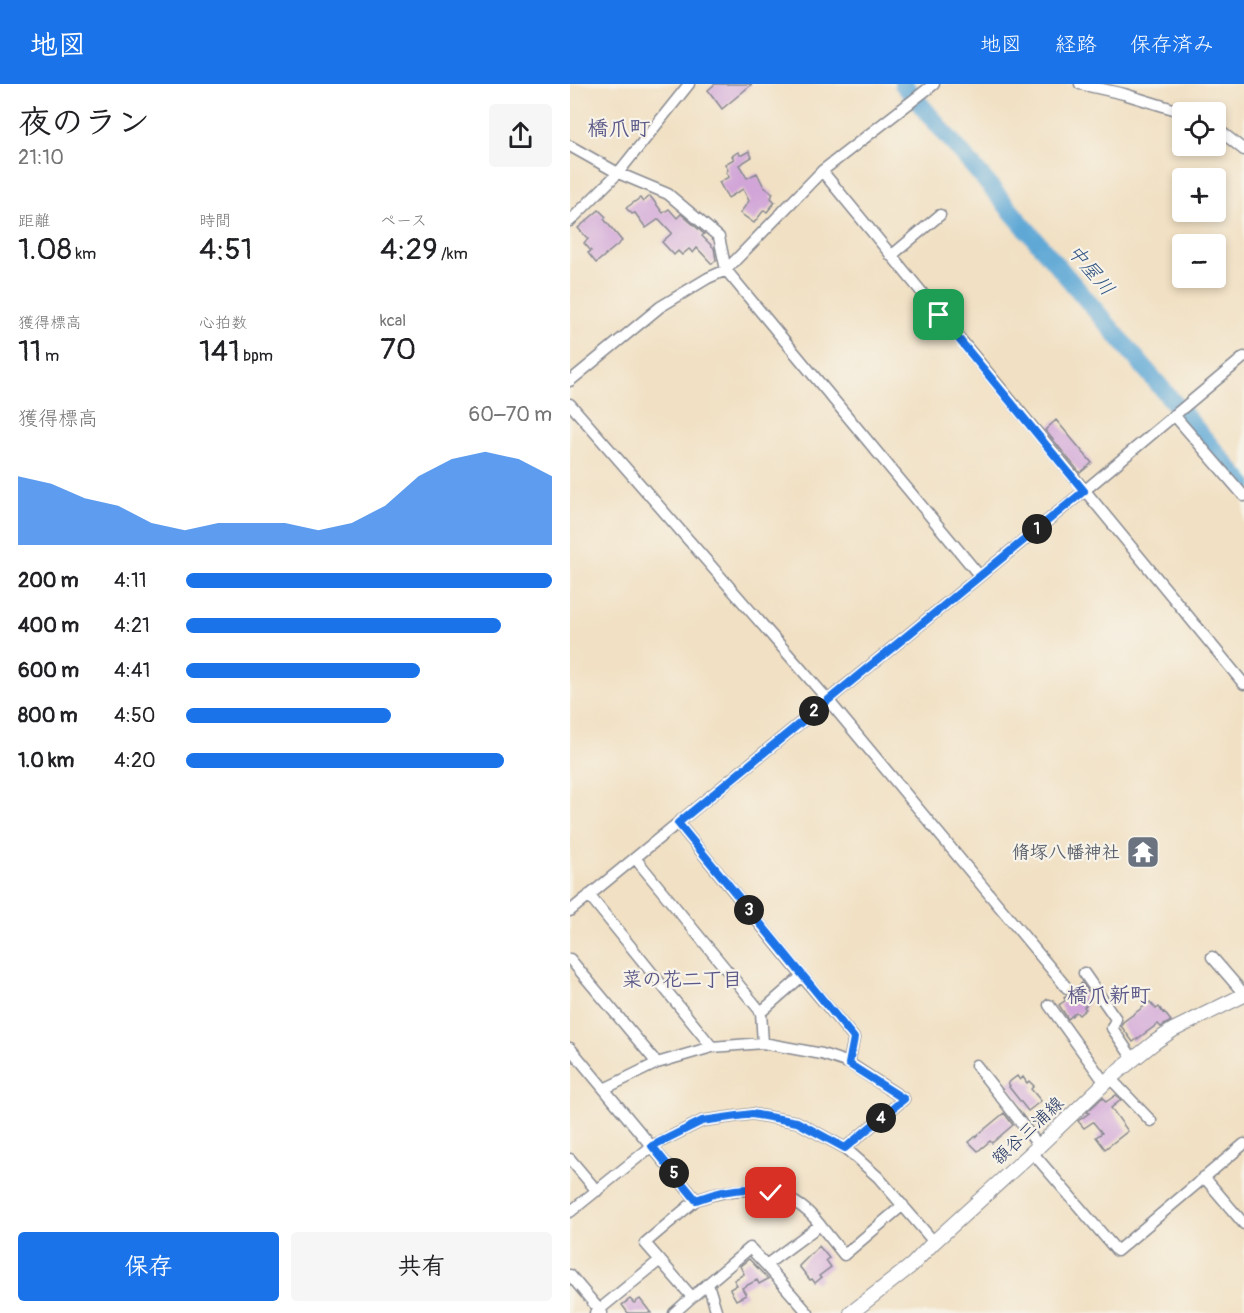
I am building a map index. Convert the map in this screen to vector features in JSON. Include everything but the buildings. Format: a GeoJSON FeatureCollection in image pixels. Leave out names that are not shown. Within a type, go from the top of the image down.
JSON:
{"type":"FeatureCollection","features":[{"type":"Feature","properties":{"kind":"main road","name":"額谷三浦線"},"geometry":{"type":"LineString","coordinates":[[850,1313],[912,1265],[1107,1080],[1133,1059],[1173,1030],[1244,995]]}},
{"type":"Feature","properties":{"kind":"street"},"geometry":{"type":"LineString","coordinates":[[570,222],[618,173],[690,84]]}},
{"type":"Feature","properties":{"kind":"street"},"geometry":{"type":"LineString","coordinates":[[570,381],[660,307],[708,278],[726,270],[822,171],[934,84]]}},
{"type":"Feature","properties":{"kind":"street"},"geometry":{"type":"LineString","coordinates":[[1080,84],[1172,109]]}},
{"type":"Feature","properties":{"kind":"street"},"geometry":{"type":"LineString","coordinates":[[1226,136],[1244,150]]}},
{"type":"Feature","properties":{"kind":"street"},"geometry":{"type":"LineString","coordinates":[[570,146],[618,173],[668,194],[719,237],[726,270],[979,575]]}},
{"type":"Feature","properties":{"kind":"street"},"geometry":{"type":"LineString","coordinates":[[822,171],[1244,684]]}},
{"type":"Feature","properties":{"kind":"street"},"geometry":{"type":"LineString","coordinates":[[891,256],[940,215]]}},
{"type":"Feature","properties":{"kind":"street"},"geometry":{"type":"LineString","coordinates":[[570,911],[1084,491],[1244,357]]}},
{"type":"Feature","properties":{"kind":"street"},"geometry":{"type":"LineString","coordinates":[[570,404],[828,700],[1067,988]]}},
{"type":"Feature","properties":{"kind":"street"},"geometry":{"type":"LineString","coordinates":[[1175,414],[1244,496]]}},
{"type":"Feature","properties":{"kind":"street"},"geometry":{"type":"LineString","coordinates":[[678,823],[854,1038],[849,1064]]}},
{"type":"Feature","properties":{"kind":"street"},"geometry":{"type":"LineString","coordinates":[[634,858],[761,1012],[763,1043]]}},
{"type":"Feature","properties":{"kind":"street"},"geometry":{"type":"LineString","coordinates":[[589,895],[712,1047]]}},
{"type":"Feature","properties":{"kind":"street"},"geometry":{"type":"LineString","coordinates":[[1212,957],[1244,995]]}},
{"type":"Feature","properties":{"kind":"street"},"geometry":{"type":"LineString","coordinates":[[570,959],[657,1063]]}},
{"type":"Feature","properties":{"kind":"street"},"geometry":{"type":"LineString","coordinates":[[1084,974],[1116,1019],[1112,1028],[1133,1059]]}},
{"type":"Feature","properties":{"kind":"street"},"geometry":{"type":"LineString","coordinates":[[761,1012],[802,976]]}},
{"type":"Feature","properties":{"kind":"street"},"geometry":{"type":"LineString","coordinates":[[1049,1005],[1107,1080],[1151,1121]]}},
{"type":"Feature","properties":{"kind":"street"},"geometry":{"type":"LineString","coordinates":[[604,1089],[657,1063],[712,1047],[763,1043],[822,1054],[849,1064],[904,1099],[845,1148]]}},
{"type":"Feature","properties":{"kind":"street"},"geometry":{"type":"LineString","coordinates":[[570,1048],[696,1200]]}},
{"type":"Feature","properties":{"kind":"street"},"geometry":{"type":"LineString","coordinates":[[570,1067],[580,1059]]}},
{"type":"Feature","properties":{"kind":"street"},"geometry":{"type":"LineString","coordinates":[[976,1065],[1035,1149],[1117,1251],[1244,1144]]}},
{"type":"Feature","properties":{"kind":"street"},"geometry":{"type":"LineString","coordinates":[[570,1212],[652,1146],[702,1121],[752,1114],[797,1122],[845,1148],[878,1177],[934,1242]]}},
{"type":"Feature","properties":{"kind":"street"},"geometry":{"type":"LineString","coordinates":[[570,1159],[597,1191]]}},
{"type":"Feature","properties":{"kind":"street"},"geometry":{"type":"LineString","coordinates":[[1204,1177],[1244,1224]]}},
{"type":"Feature","properties":{"kind":"street"},"geometry":{"type":"LineString","coordinates":[[692,1298],[645,1243],[696,1200],[731,1190],[749,1189],[786,1198],[811,1213],[844,1255],[903,1205]]}},
{"type":"Feature","properties":{"kind":"street"},"geometry":{"type":"LineString","coordinates":[[766,1265],[820,1225]]}},
{"type":"Feature","properties":{"kind":"street"},"geometry":{"type":"LineString","coordinates":[[674,1313],[750,1248],[808,1313]]}},
{"type":"Feature","properties":{"kind":"street"},"geometry":{"type":"LineString","coordinates":[[570,1275],[599,1312],[660,1260]]}},
{"type":"Feature","properties":{"kind":"street"},"geometry":{"type":"LineString","coordinates":[[708,1284],[717,1313]]}},
{"type":"Feature","properties":{"kind":"waterway","name":"中屋川"},"geometry":{"type":"LineString","coordinates":[[903,84],[1244,485]]}},
{"type":"Feature","properties":{"kind":"place","name":"脩塚八幡神社"},"geometry":{"type":"Point","coordinates":[1143,852]}},
{"type":"Feature","properties":{"kind":"district","name":"橋爪町"},"geometry":{"type":"Point","coordinates":[619,128]}},
{"type":"Feature","properties":{"kind":"district","name":"菜の花二丁目"},"geometry":{"type":"Point","coordinates":[682,979]}},
{"type":"Feature","properties":{"kind":"district","name":"橋爪新町"},"geometry":{"type":"Point","coordinates":[1109,995]}},
{"type":"Feature","properties":{"kind":"route"},"geometry":{"type":"LineString","coordinates":[[771,1193],[749,1189],[731,1190],[696,1200],[652,1146],[702,1121],[752,1114],[797,1122],[845,1148],[904,1099],[849,1064],[854,1038],[678,823],[1084,491],[939,315]]}}]}
